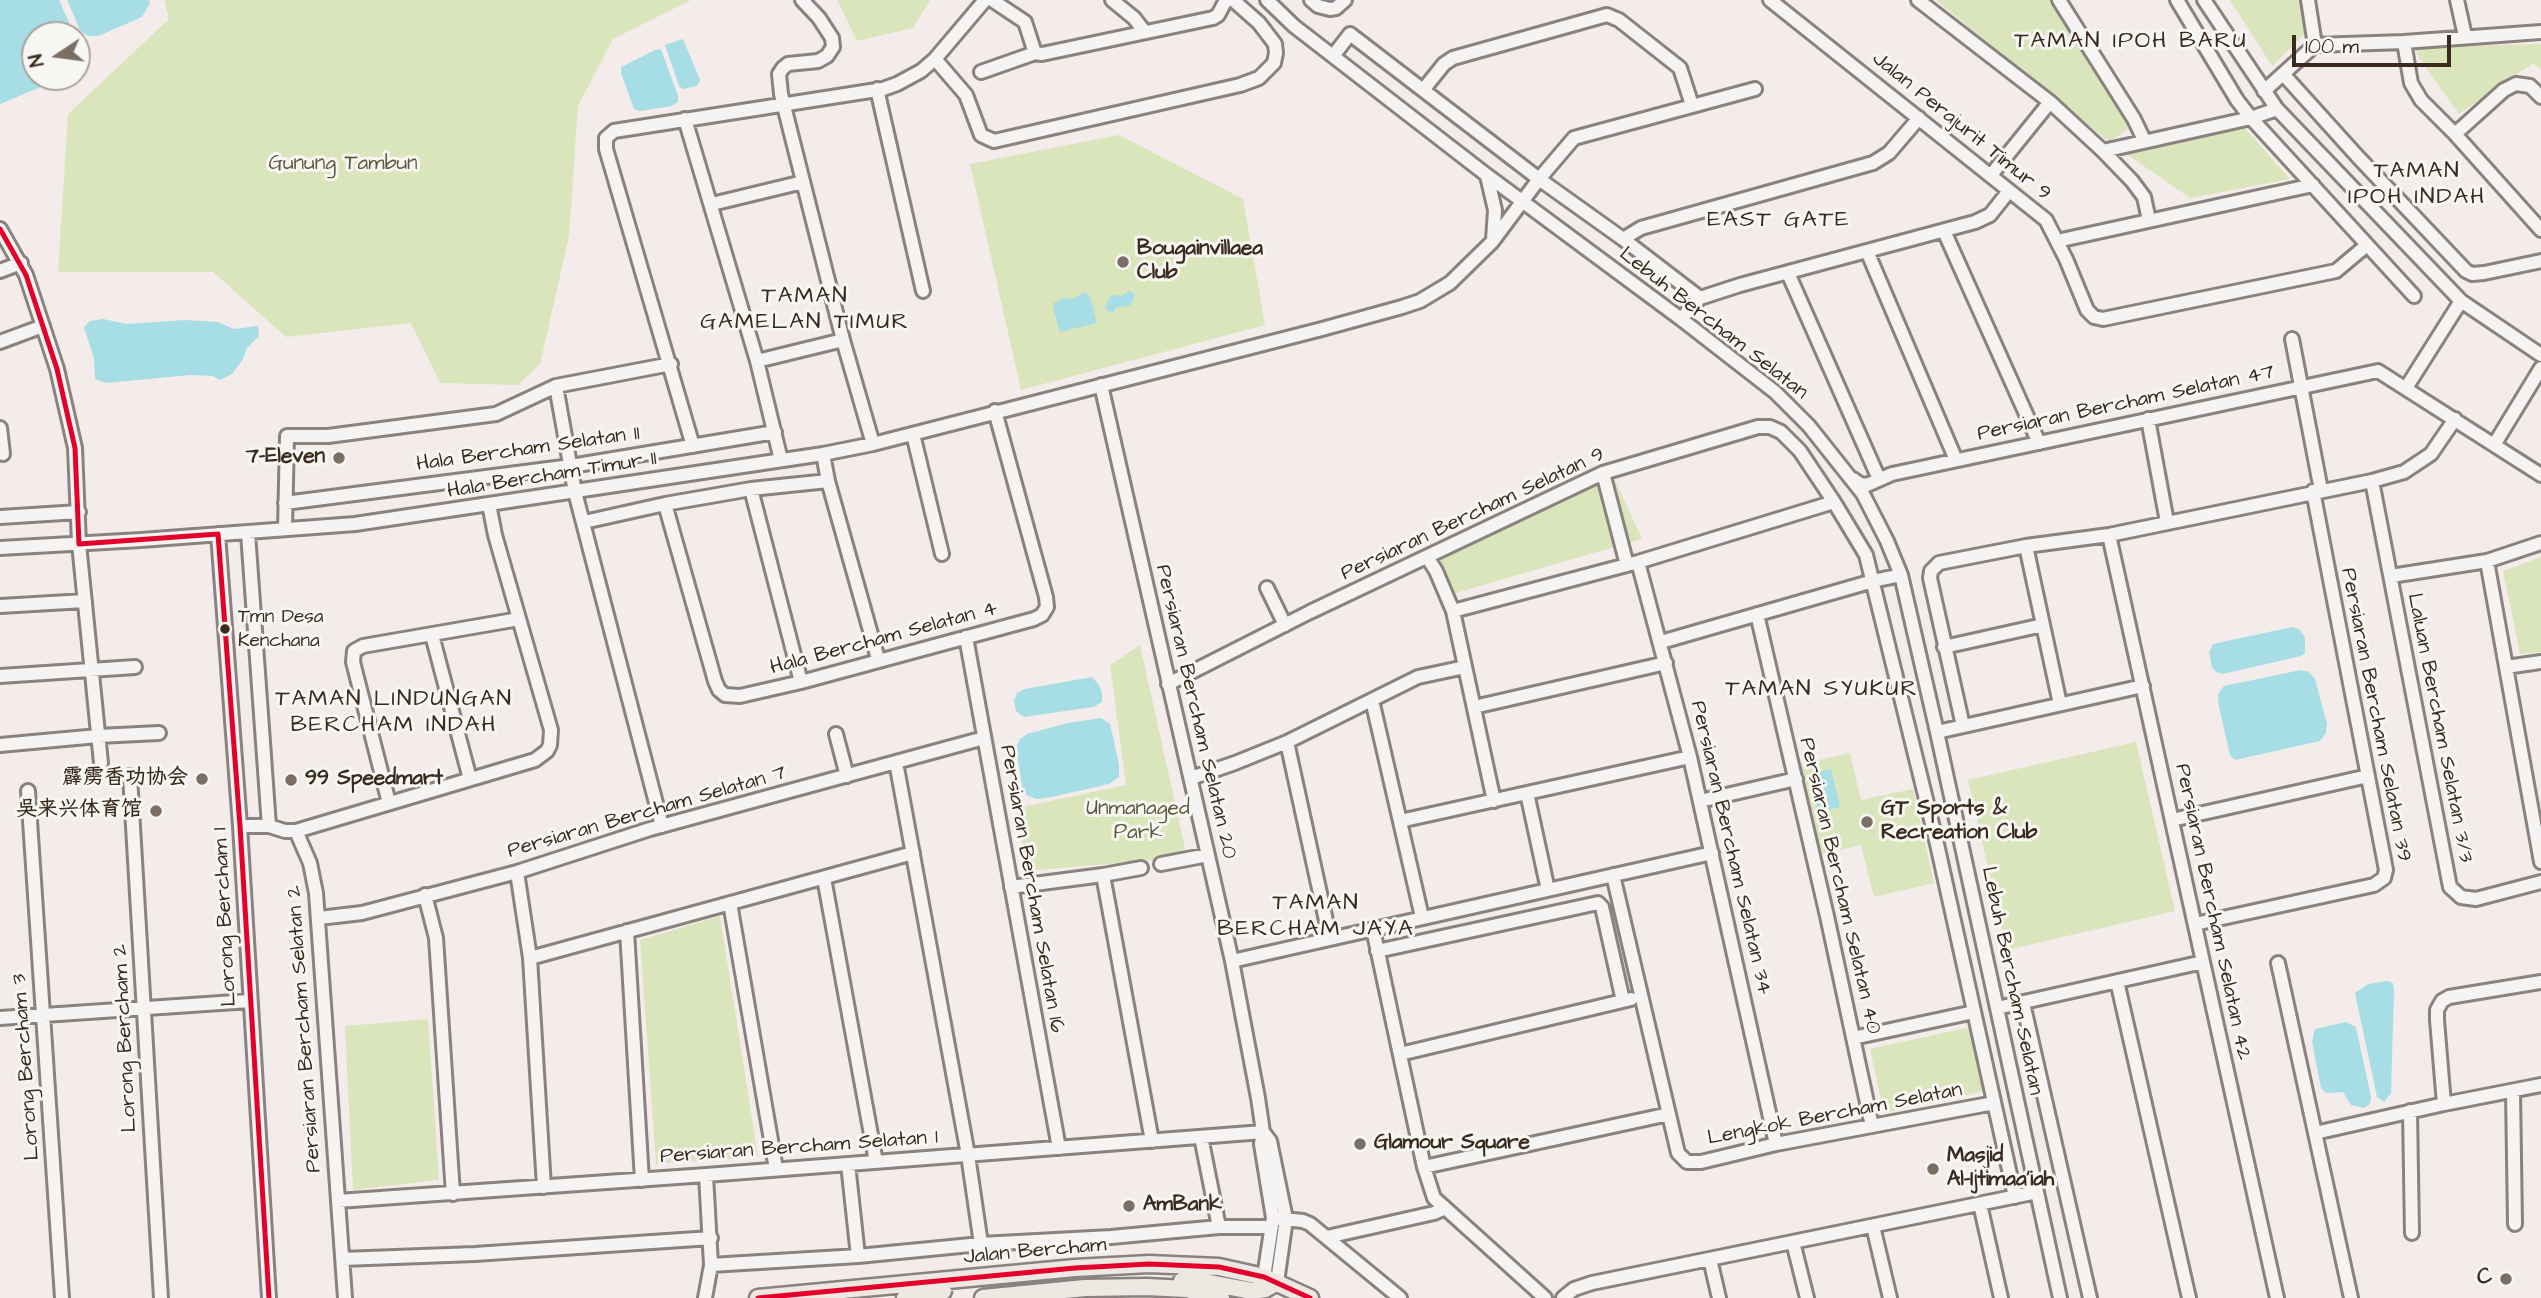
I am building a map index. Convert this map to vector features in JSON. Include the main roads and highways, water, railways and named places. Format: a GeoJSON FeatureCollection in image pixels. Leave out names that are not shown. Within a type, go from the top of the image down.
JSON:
{"type":"FeatureCollection","features":[{"type":"Feature","properties":{"kind":"main road","name":"Jalan Bercham"},"geometry":{"type":"LineString","coordinates":[[758,1298],[1075,1268],[1149,1264],[1219,1267],[1310,1298]]}},
{"type":"Feature","properties":{"kind":"main road"},"geometry":{"type":"LineString","coordinates":[[905,1298],[968,1287],[985,1278]]}},
{"type":"Feature","properties":{"kind":"main road"},"geometry":{"type":"LineString","coordinates":[[1147,1287],[1168,1280],[1199,1281],[1244,1290],[1270,1286]]}},
{"type":"Feature","properties":{"kind":"main road","name":"Jalan Bercham"},"geometry":{"type":"LineString","coordinates":[[984,1298],[1085,1287],[1187,1289],[1221,1298]]}},
{"type":"Feature","properties":{"kind":"water"},"geometry":{"type":"Polygon","coordinates":[[[0,0],[59,0],[68,21],[21,21],[21,91],[31,91],[0,104],[0,0]]]}},
{"type":"Feature","properties":{"kind":"water"},"geometry":{"type":"Polygon","coordinates":[[[67,0],[149,0],[150,3],[142,17],[98,36],[91,36],[91,21],[76,21],[67,0]]]}},
{"type":"Feature","properties":{"kind":"water"},"geometry":{"type":"Polygon","coordinates":[[[683,39],[700,80],[697,86],[683,89],[679,86],[665,45],[683,39]]]}},
{"type":"Feature","properties":{"kind":"water"},"geometry":{"type":"Polygon","coordinates":[[[661,49],[678,102],[672,106],[640,111],[634,109],[621,67],[661,49]]]}},
{"type":"Feature","properties":{"kind":"water"},"geometry":{"type":"Polygon","coordinates":[[[1129,291],[1135,294],[1131,305],[1116,308],[1112,313],[1106,310],[1111,295],[1121,296],[1129,291]]]}},
{"type":"Feature","properties":{"kind":"water"},"geometry":{"type":"Polygon","coordinates":[[[1085,292],[1090,297],[1097,323],[1060,332],[1054,303],[1063,298],[1072,299],[1085,292]]]}},
{"type":"Feature","properties":{"kind":"water"},"geometry":{"type":"Polygon","coordinates":[[[103,319],[127,324],[185,320],[218,322],[234,329],[258,326],[259,336],[247,348],[232,374],[220,380],[213,376],[190,375],[106,383],[95,379],[94,359],[84,327],[90,321],[103,319]]]}},
{"type":"Feature","properties":{"kind":"water"},"geometry":{"type":"Polygon","coordinates":[[[2292,627],[2299,629],[2305,637],[2305,654],[2223,674],[2212,667],[2209,652],[2213,644],[2292,627]]]}},
{"type":"Feature","properties":{"kind":"water"},"geometry":{"type":"Polygon","coordinates":[[[2301,670],[2309,672],[2315,679],[2327,724],[2326,733],[2320,741],[2235,760],[2230,755],[2218,694],[2224,686],[2301,670]]]}},
{"type":"Feature","properties":{"kind":"water"},"geometry":{"type":"Polygon","coordinates":[[[1092,677],[1102,693],[1102,702],[1093,707],[1024,717],[1016,711],[1014,701],[1017,693],[1025,689],[1092,677]]]}},
{"type":"Feature","properties":{"kind":"water"},"geometry":{"type":"Polygon","coordinates":[[[1101,718],[1110,724],[1119,764],[1119,777],[1109,784],[1052,797],[1037,799],[1023,791],[1016,748],[1020,739],[1027,734],[1068,723],[1101,718]]]}},
{"type":"Feature","properties":{"kind":"water"},"geometry":{"type":"Polygon","coordinates":[[[1831,769],[1840,807],[1818,812],[1809,774],[1831,769]]]}},
{"type":"Feature","properties":{"kind":"water"},"geometry":{"type":"Polygon","coordinates":[[[2387,981],[2393,983],[2394,992],[2391,1093],[2384,1102],[2377,1097],[2355,993],[2368,984],[2387,981]]]}},
{"type":"Feature","properties":{"kind":"water"},"geometry":{"type":"Polygon","coordinates":[[[2346,1022],[2356,1027],[2371,1097],[2370,1104],[2364,1108],[2351,1105],[2343,1092],[2326,1093],[2321,1088],[2312,1042],[2315,1029],[2346,1022]]]}},
{"type":"Feature","properties":{"kind":"place","name":"Bougainvillaea Club"},"geometry":{"type":"Point","coordinates":[1123,262]}},
{"type":"Feature","properties":{"kind":"place","name":"7-Eleven"},"geometry":{"type":"Point","coordinates":[339,458]}},
{"type":"Feature","properties":{"kind":"place","name":"Tmn Desa Kenchana"},"geometry":{"type":"Point","coordinates":[225,629]}},
{"type":"Feature","properties":{"kind":"place","name":"霹雳香功协会"},"geometry":{"type":"Point","coordinates":[202,779]}},
{"type":"Feature","properties":{"kind":"place","name":"99 Speedmart"},"geometry":{"type":"Point","coordinates":[291,780]}},
{"type":"Feature","properties":{"kind":"place","name":"吴来兴体育馆"},"geometry":{"type":"Point","coordinates":[156,811]}},
{"type":"Feature","properties":{"kind":"place","name":"GT Sports & Recreation Club"},"geometry":{"type":"Point","coordinates":[1867,822]}},
{"type":"Feature","properties":{"kind":"place","name":"Glamour Square"},"geometry":{"type":"Point","coordinates":[1360,1144]}},
{"type":"Feature","properties":{"kind":"place","name":"Masjid Al-Ijtimaa'iah"},"geometry":{"type":"Point","coordinates":[1933,1169]}},
{"type":"Feature","properties":{"kind":"place","name":"AmBank"},"geometry":{"type":"Point","coordinates":[1129,1206]}},
{"type":"Feature","properties":{"kind":"place","name":"C"},"geometry":{"type":"Point","coordinates":[2506,1279]}},
{"type":"Feature","properties":{"kind":"district","name":"TAMAN IPOH BARU"},"geometry":{"type":"Point","coordinates":[2131,42]}},
{"type":"Feature","properties":{"kind":"district","name":"TAMAN IPOH INDAH"},"geometry":{"type":"Point","coordinates":[2417,185]}},
{"type":"Feature","properties":{"kind":"district","name":"EAST GATE"},"geometry":{"type":"Point","coordinates":[1779,221]}},
{"type":"Feature","properties":{"kind":"district","name":"TAMAN GAMELAN TIMUR"},"geometry":{"type":"Point","coordinates":[805,310]}},
{"type":"Feature","properties":{"kind":"district","name":"TAMAN SYUKUR"},"geometry":{"type":"Point","coordinates":[1822,690]}},
{"type":"Feature","properties":{"kind":"district","name":"TAMAN LINDUNGAN BERCHAM INDAH"},"geometry":{"type":"Point","coordinates":[394,713]}},
{"type":"Feature","properties":{"kind":"district","name":"TAMAN BERCHAM JAYA"},"geometry":{"type":"Point","coordinates":[1316,917]}},
{"type":"Feature","properties":{"kind":"park label","name":"Gunung Tambun"},"geometry":{"type":"Point","coordinates":[343,165]}},
{"type":"Feature","properties":{"kind":"park label","name":"Unmanaged Park"},"geometry":{"type":"Point","coordinates":[1138,822]}}]}
